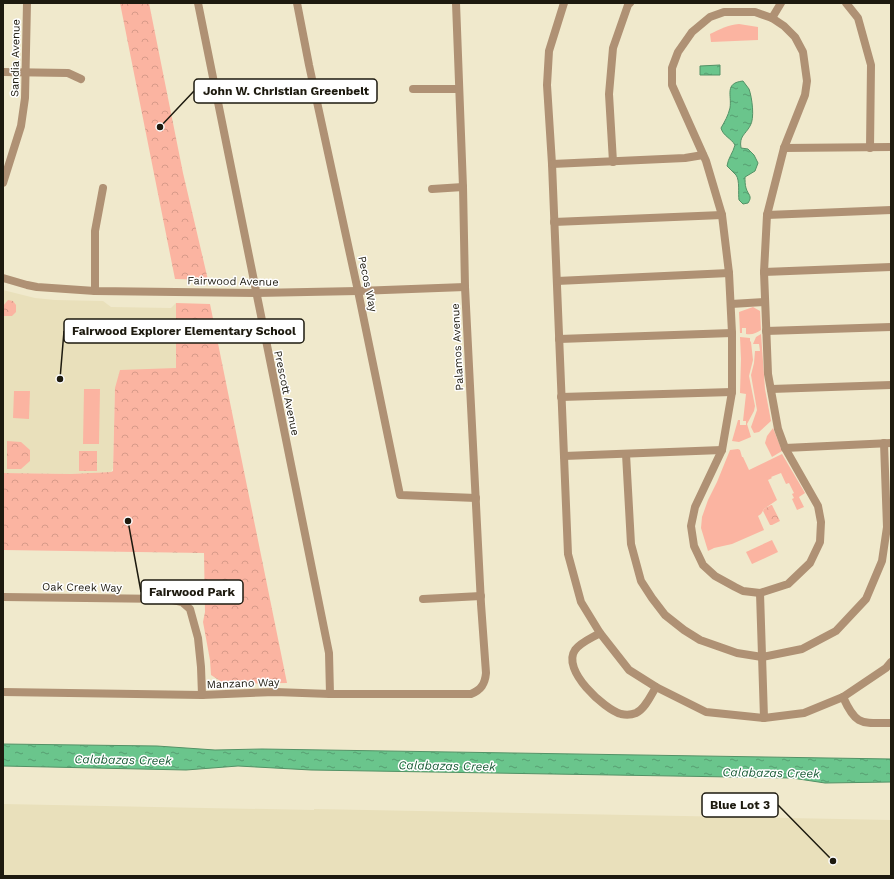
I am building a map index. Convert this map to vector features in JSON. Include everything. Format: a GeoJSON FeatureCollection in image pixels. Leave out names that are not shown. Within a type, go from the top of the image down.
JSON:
{"type":"FeatureCollection","features":[{"type":"Feature","properties":{"kind":"street","name":"Sandia Avenue"},"geometry":{"type":"LineString","coordinates":[[3,183],[21,126],[25,98],[27,3]]}},
{"type":"Feature","properties":{"kind":"street","name":"Prescott Avenue"},"geometry":{"type":"LineString","coordinates":[[198,3],[329,654],[330,694]]}},
{"type":"Feature","properties":{"kind":"street","name":"Pecos Way"},"geometry":{"type":"LineString","coordinates":[[297,3],[308,64],[358,291],[400,495],[476,498]]}},
{"type":"Feature","properties":{"kind":"street","name":"Palamos Avenue"},"geometry":{"type":"LineString","coordinates":[[456,3],[465,287],[486,673],[485,682],[482,688]]}},
{"type":"Feature","properties":{"kind":"street"},"geometry":{"type":"LineString","coordinates":[[564,3],[550,51],[547,85],[552,164],[568,554],[581,602],[600,633],[629,670],[656,687],[706,712],[764,718],[804,713],[843,697],[886,668],[891,662]]}},
{"type":"Feature","properties":{"kind":"street"},"geometry":{"type":"LineString","coordinates":[[613,162],[609,94],[613,48],[630,3]]}},
{"type":"Feature","properties":{"kind":"street"},"geometry":{"type":"LineString","coordinates":[[772,18],[781,3]]}},
{"type":"Feature","properties":{"kind":"street"},"geometry":{"type":"LineString","coordinates":[[846,3],[858,18],[871,65],[870,148]]}},
{"type":"Feature","properties":{"kind":"street"},"geometry":{"type":"LineString","coordinates":[[724,12],[755,12],[772,18],[784,26],[795,37],[803,52],[807,80],[804,95],[784,148],[767,215],[764,272],[768,374],[778,429],[785,448],[818,506],[821,522],[820,542],[810,563],[788,584],[760,593],[742,591],[715,576],[703,565],[694,546],[691,526],[695,507],[722,450],[732,392],[732,333],[729,273],[722,215],[703,155],[672,85],[672,68],[678,52],[692,32],[710,17],[724,12]]}},
{"type":"Feature","properties":{"kind":"street"},"geometry":{"type":"LineString","coordinates":[[3,72],[68,73],[81,79]]}},
{"type":"Feature","properties":{"kind":"street"},"geometry":{"type":"LineString","coordinates":[[413,89],[459,89]]}},
{"type":"Feature","properties":{"kind":"street"},"geometry":{"type":"LineString","coordinates":[[784,148],[891,147]]}},
{"type":"Feature","properties":{"kind":"street"},"geometry":{"type":"LineString","coordinates":[[552,164],[685,158],[703,155]]}},
{"type":"Feature","properties":{"kind":"street"},"geometry":{"type":"LineString","coordinates":[[95,291],[95,230],[103,188]]}},
{"type":"Feature","properties":{"kind":"street"},"geometry":{"type":"LineString","coordinates":[[432,188],[463,188]]}},
{"type":"Feature","properties":{"kind":"street"},"geometry":{"type":"LineString","coordinates":[[767,215],[891,210]]}},
{"type":"Feature","properties":{"kind":"street"},"geometry":{"type":"LineString","coordinates":[[554,222],[722,215]]}},
{"type":"Feature","properties":{"kind":"street"},"geometry":{"type":"LineString","coordinates":[[764,272],[891,267]]}},
{"type":"Feature","properties":{"kind":"street"},"geometry":{"type":"LineString","coordinates":[[557,281],[729,273]]}},
{"type":"Feature","properties":{"kind":"street","name":"Fairwood Avenue"},"geometry":{"type":"LineString","coordinates":[[3,278],[27,286],[95,291],[256,293],[465,287]]}},
{"type":"Feature","properties":{"kind":"street"},"geometry":{"type":"LineString","coordinates":[[730,304],[765,302]]}},
{"type":"Feature","properties":{"kind":"street"},"geometry":{"type":"LineString","coordinates":[[766,331],[891,327]]}},
{"type":"Feature","properties":{"kind":"street"},"geometry":{"type":"LineString","coordinates":[[559,339],[732,333]]}},
{"type":"Feature","properties":{"kind":"street"},"geometry":{"type":"LineString","coordinates":[[771,389],[891,385]]}},
{"type":"Feature","properties":{"kind":"street"},"geometry":{"type":"LineString","coordinates":[[561,397],[732,392]]}},
{"type":"Feature","properties":{"kind":"street"},"geometry":{"type":"LineString","coordinates":[[626,454],[631,544],[641,581],[652,598],[666,615],[684,630],[700,640],[737,653],[762,657],[802,648],[836,631],[866,599],[882,561],[888,527],[888,443],[785,448]]}},
{"type":"Feature","properties":{"kind":"street"},"geometry":{"type":"LineString","coordinates":[[564,456],[722,450]]}},
{"type":"Feature","properties":{"kind":"street"},"geometry":{"type":"LineString","coordinates":[[760,593],[764,718]]}},
{"type":"Feature","properties":{"kind":"street"},"geometry":{"type":"LineString","coordinates":[[423,600],[481,596]]}},
{"type":"Feature","properties":{"kind":"street","name":"Oak Creek Way"},"geometry":{"type":"LineString","coordinates":[[3,598],[168,600],[182,602],[190,609],[198,638],[202,695]]}},
{"type":"Feature","properties":{"kind":"street"},"geometry":{"type":"LineString","coordinates":[[600,633],[586,641],[575,650],[572,658],[572,665],[576,675],[585,687],[620,714],[629,715],[642,708],[656,687]]}},
{"type":"Feature","properties":{"kind":"street","name":"Manzano Way"},"geometry":{"type":"LineString","coordinates":[[3,692],[202,695],[275,692],[330,694],[471,694],[482,688]]}},
{"type":"Feature","properties":{"kind":"street"},"geometry":{"type":"LineString","coordinates":[[843,697],[854,717],[859,721],[866,723],[891,723]]}},
{"type":"Feature","properties":{"kind":"shaded area"},"geometry":{"type":"Polygon","coordinates":[[[3,290],[35,298],[103,301],[111,307],[171,308],[176,303],[176,368],[115,388],[113,468],[111,472],[71,474],[3,473],[3,290]]]}},
{"type":"Feature","properties":{"kind":"shaded area"},"geometry":{"type":"Polygon","coordinates":[[[3,804],[891,820],[891,876],[3,876],[3,804]]]}},
{"type":"Feature","properties":{"kind":"green space"},"geometry":{"type":"Polygon","coordinates":[[[120,3],[149,3],[183,173],[208,280],[175,279],[120,3]]]}},
{"type":"Feature","properties":{"kind":"green space"},"geometry":{"type":"Polygon","coordinates":[[[739,24],[758,27],[758,40],[711,42],[710,34],[728,26],[739,24]]]}},
{"type":"Feature","properties":{"kind":"green space"},"geometry":{"type":"Polygon","coordinates":[[[8,300],[13,301],[16,305],[16,312],[12,316],[3,316],[3,306],[8,300]]]}},
{"type":"Feature","properties":{"kind":"green space"},"geometry":{"type":"Polygon","coordinates":[[[176,303],[210,304],[287,683],[225,684],[211,675],[210,660],[203,622],[205,612],[204,553],[3,550],[3,473],[71,474],[113,471],[115,388],[120,370],[176,368],[176,303]]]}},
{"type":"Feature","properties":{"kind":"green space"},"geometry":{"type":"Polygon","coordinates":[[[753,307],[760,311],[761,330],[754,334],[746,334],[746,328],[742,328],[742,333],[740,333],[739,312],[753,307]]]}},
{"type":"Feature","properties":{"kind":"green space"},"geometry":{"type":"Polygon","coordinates":[[[761,334],[765,389],[771,421],[759,432],[754,433],[751,427],[757,410],[751,375],[755,351],[760,351],[759,344],[753,344],[756,337],[761,334]]]}},
{"type":"Feature","properties":{"kind":"green space"},"geometry":{"type":"Polygon","coordinates":[[[740,337],[750,338],[751,342],[753,360],[749,376],[755,406],[747,424],[751,437],[739,442],[732,441],[738,420],[740,420],[740,425],[746,425],[746,421],[743,421],[746,394],[740,393],[740,337]]]}},
{"type":"Feature","properties":{"kind":"green space"},"geometry":{"type":"Polygon","coordinates":[[[84,389],[100,389],[99,444],[83,444],[84,389]]]}},
{"type":"Feature","properties":{"kind":"green space"},"geometry":{"type":"Polygon","coordinates":[[[14,391],[30,391],[29,419],[13,418],[14,391]]]}},
{"type":"Feature","properties":{"kind":"green space"},"geometry":{"type":"Polygon","coordinates":[[[773,428],[782,451],[772,457],[765,443],[767,436],[773,428]]]}},
{"type":"Feature","properties":{"kind":"green space"},"geometry":{"type":"Polygon","coordinates":[[[7,441],[21,442],[30,450],[30,461],[21,469],[7,469],[7,441]]]}},
{"type":"Feature","properties":{"kind":"green space"},"geometry":{"type":"Polygon","coordinates":[[[730,450],[740,450],[749,470],[782,454],[805,493],[799,497],[804,507],[797,510],[792,499],[794,498],[792,494],[794,493],[789,483],[786,484],[781,473],[771,477],[772,478],[768,480],[777,500],[764,509],[758,516],[764,530],[732,544],[708,551],[701,528],[702,517],[730,450]]]}},
{"type":"Feature","properties":{"kind":"green space"},"geometry":{"type":"Polygon","coordinates":[[[79,451],[97,451],[97,471],[79,471],[79,451]]]}},
{"type":"Feature","properties":{"kind":"green space"},"geometry":{"type":"Polygon","coordinates":[[[771,505],[780,521],[770,525],[763,511],[771,505]]]}},
{"type":"Feature","properties":{"kind":"green space"},"geometry":{"type":"Polygon","coordinates":[[[772,540],[778,552],[752,564],[746,552],[772,540]]]}},
{"type":"Feature","properties":{"kind":"water"},"geometry":{"type":"Polygon","coordinates":[[[720,65],[720,75],[700,75],[700,66],[720,65]]]}},
{"type":"Feature","properties":{"kind":"water"},"geometry":{"type":"Polygon","coordinates":[[[743,81],[749,89],[753,113],[752,123],[742,138],[741,148],[748,149],[754,155],[758,163],[755,171],[745,177],[746,187],[750,199],[748,203],[743,204],[739,200],[737,177],[727,166],[728,160],[735,145],[723,133],[721,128],[730,108],[731,87],[737,82],[743,81]]]}},
{"type":"Feature","properties":{"kind":"water","name":"Calabazas Creek"},"geometry":{"type":"Polygon","coordinates":[[[3,744],[157,746],[215,750],[262,749],[891,759],[891,782],[825,783],[792,778],[311,770],[238,766],[186,770],[3,766],[3,744]]]}},
{"type":"Feature","properties":{"kind":"place","name":"John W. Christian Greenbelt"},"geometry":{"type":"Point","coordinates":[160,127]}},
{"type":"Feature","properties":{"kind":"place","name":"Fairwood Explorer Elementary School"},"geometry":{"type":"Point","coordinates":[60,379]}},
{"type":"Feature","properties":{"kind":"place","name":"Fairwood Park"},"geometry":{"type":"Point","coordinates":[128,521]}},
{"type":"Feature","properties":{"kind":"place","name":"Blue Lot 3"},"geometry":{"type":"Point","coordinates":[833,861]}}]}
